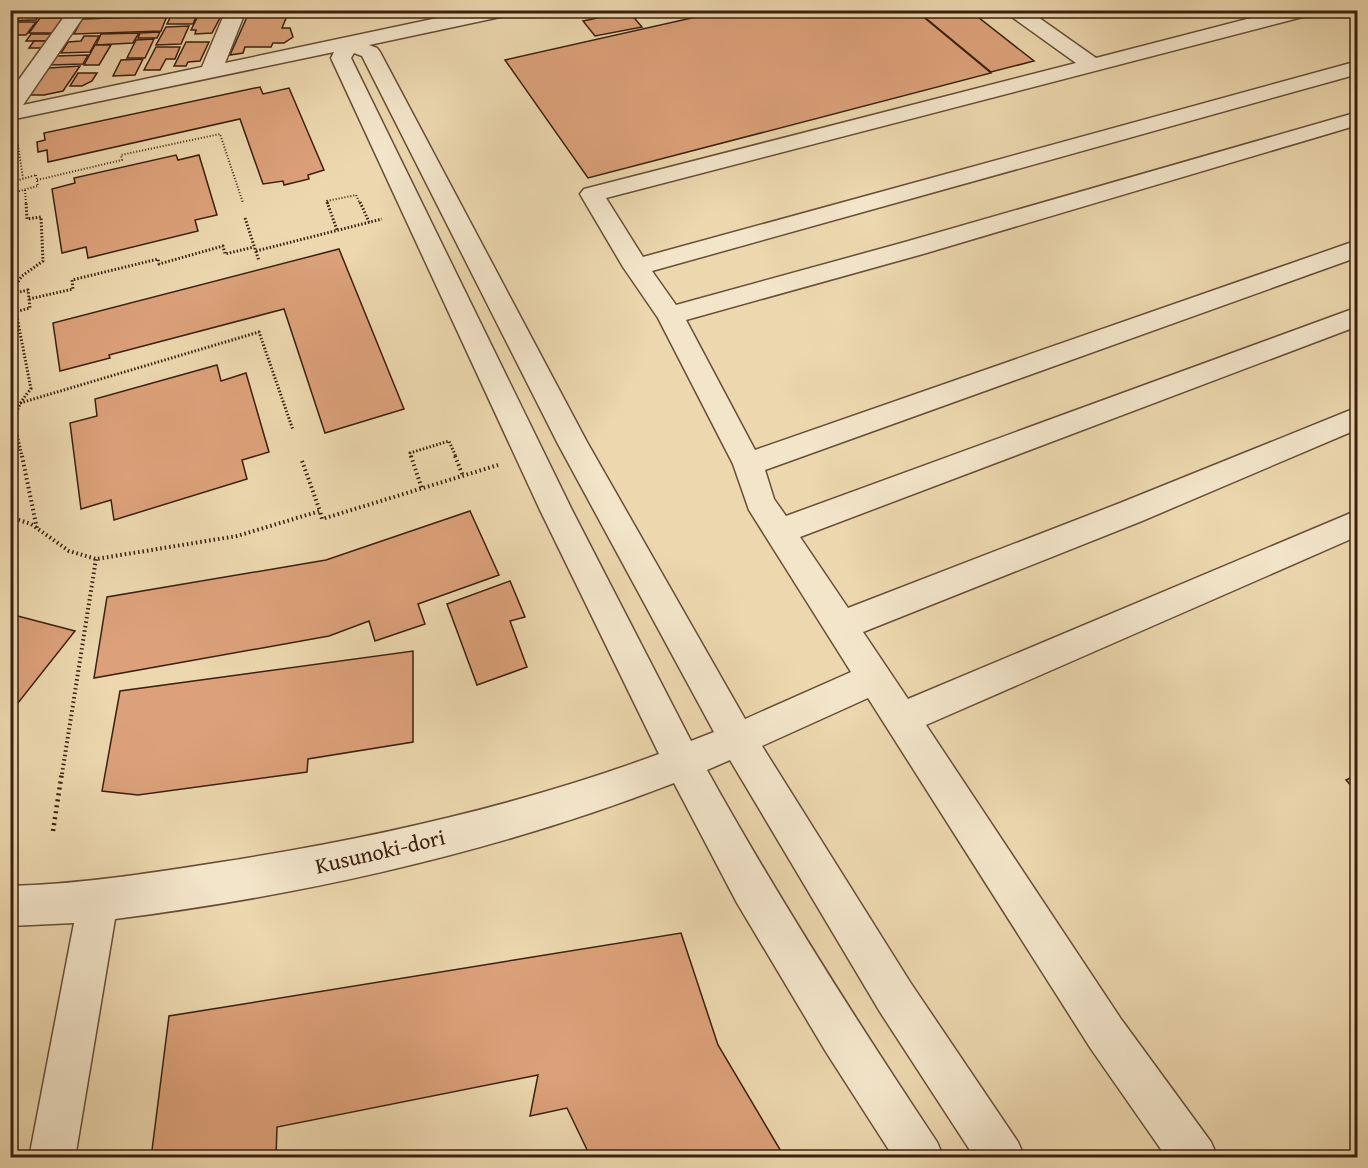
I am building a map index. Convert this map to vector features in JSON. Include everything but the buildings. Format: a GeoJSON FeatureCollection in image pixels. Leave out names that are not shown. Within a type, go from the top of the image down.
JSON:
{"type":"FeatureCollection","features":[{"type":"Feature","properties":{"kind":"street"},"geometry":{"type":"LineString","coordinates":[[10,108],[79,10]]}},
{"type":"Feature","properties":{"kind":"street"},"geometry":{"type":"LineString","coordinates":[[210,73],[236,10]]}},
{"type":"Feature","properties":{"kind":"street"},"geometry":{"type":"LineString","coordinates":[[10,114],[506,10]]}},
{"type":"Feature","properties":{"kind":"street"},"geometry":{"type":"LineString","coordinates":[[1032,10],[1019,14],[1093,66]]}},
{"type":"Feature","properties":{"kind":"street"},"geometry":{"type":"LineString","coordinates":[[1195,1158],[1106,1034],[760,502],[748,464],[670,316],[636,267],[592,194],[1307,10]]}},
{"type":"Feature","properties":{"kind":"street"},"geometry":{"type":"LineString","coordinates":[[349,44],[370,52],[573,444],[737,739],[895,997],[1002,1158]]}},
{"type":"Feature","properties":{"kind":"street"},"geometry":{"type":"LineString","coordinates":[[349,44],[341,57],[556,510],[682,761],[751,890],[841,1037],[921,1158]]}},
{"type":"Feature","properties":{"kind":"street"},"geometry":{"type":"LineString","coordinates":[[636,267],[1358,66]]}},
{"type":"Feature","properties":{"kind":"street"},"geometry":{"type":"LineString","coordinates":[[670,316],[914,248],[1358,118]]}},
{"type":"Feature","properties":{"kind":"street"},"geometry":{"type":"LineString","coordinates":[[748,464],[1358,248]]}},
{"type":"Feature","properties":{"kind":"street"},"geometry":{"type":"LineString","coordinates":[[779,532],[1358,316]]}},
{"type":"Feature","properties":{"kind":"street"},"geometry":{"type":"LineString","coordinates":[[840,626],[1131,512],[1358,417]]}},
{"type":"Feature","properties":{"kind":"street"},"geometry":{"type":"LineString","coordinates":[[901,719],[1358,522]]}},
{"type":"Feature","properties":{"kind":"street","name":"Kusunoki-dori"},"geometry":{"type":"LineString","coordinates":[[10,906],[98,902],[341,861],[521,817],[620,786],[737,739],[874,678]]}},
{"type":"Feature","properties":{"kind":"street"},"geometry":{"type":"LineString","coordinates":[[52,1158],[98,902]]}},
{"type":"Feature","properties":{"kind":"path"},"geometry":{"type":"LineString","coordinates":[[10,14],[14,10]]}},
{"type":"Feature","properties":{"kind":"path"},"geometry":{"type":"LineString","coordinates":[[16,134],[23,178]]}},
{"type":"Feature","properties":{"kind":"path"},"geometry":{"type":"LineString","coordinates":[[37,180],[122,160],[121,155],[220,134],[243,203]]}},
{"type":"Feature","properties":{"kind":"path"},"geometry":{"type":"LineString","coordinates":[[36,175],[37,180],[38,186],[12,193],[11,182],[36,175]]}},
{"type":"Feature","properties":{"kind":"path"},"geometry":{"type":"LineString","coordinates":[[10,294],[22,276],[43,261],[40,217],[27,219],[25,190]]}},
{"type":"Feature","properties":{"kind":"path"},"geometry":{"type":"LineString","coordinates":[[338,230],[327,201],[356,195],[369,222]]}},
{"type":"Feature","properties":{"kind":"path"},"geometry":{"type":"LineString","coordinates":[[245,218],[259,261]]}},
{"type":"Feature","properties":{"kind":"path"},"geometry":{"type":"LineString","coordinates":[[29,299],[73,289],[72,280],[158,259],[159,264],[223,246],[225,254],[255,249],[383,219]]}},
{"type":"Feature","properties":{"kind":"path"},"geometry":{"type":"LineString","coordinates":[[10,294],[28,290],[30,308],[10,313]]}},
{"type":"Feature","properties":{"kind":"path"},"geometry":{"type":"LineString","coordinates":[[16,312],[31,388],[16,406],[13,422],[38,530]]}},
{"type":"Feature","properties":{"kind":"path"},"geometry":{"type":"LineString","coordinates":[[10,406],[258,332],[293,430]]}},
{"type":"Feature","properties":{"kind":"path"},"geometry":{"type":"LineString","coordinates":[[422,489],[410,453],[449,441],[463,476]]}},
{"type":"Feature","properties":{"kind":"path"},"geometry":{"type":"LineString","coordinates":[[10,459],[19,446]]}},
{"type":"Feature","properties":{"kind":"path"},"geometry":{"type":"LineString","coordinates":[[302,462],[322,519],[499,465]]}},
{"type":"Feature","properties":{"kind":"path"},"geometry":{"type":"LineString","coordinates":[[10,517],[31,524],[69,550],[96,559],[237,536],[320,511]]}},
{"type":"Feature","properties":{"kind":"path"},"geometry":{"type":"LineString","coordinates":[[53,831],[96,559]]}}]}
